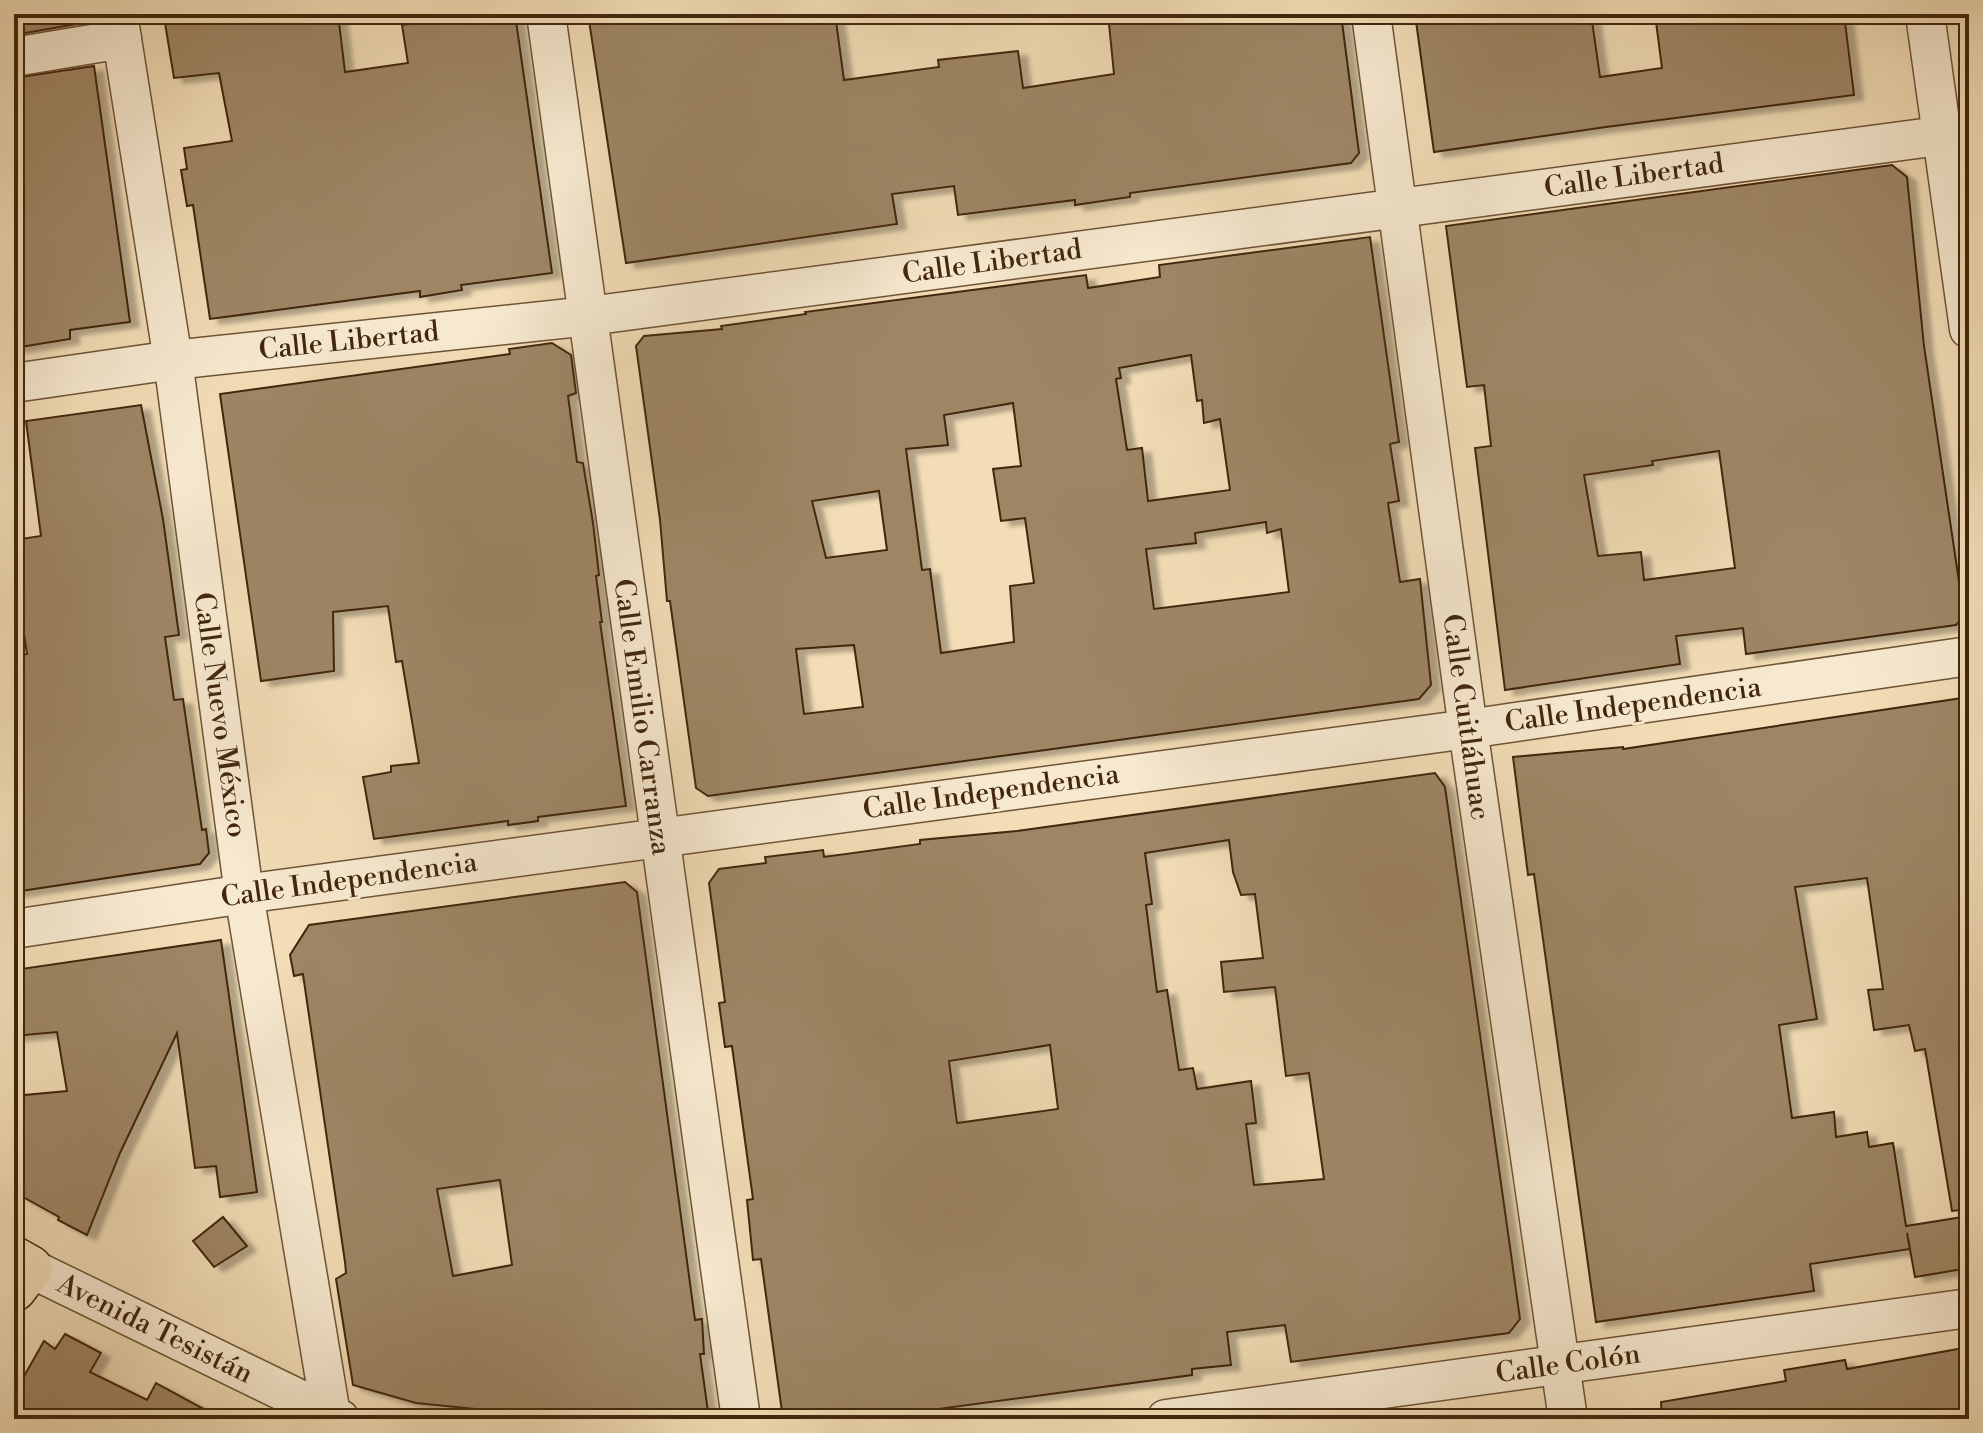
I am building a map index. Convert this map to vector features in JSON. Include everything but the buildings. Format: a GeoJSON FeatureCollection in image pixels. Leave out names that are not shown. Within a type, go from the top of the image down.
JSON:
{"type":"FeatureCollection","features":[{"type":"Feature","properties":{"kind":"street","name":"Calle Emilio Carranza"},"geometry":{"type":"LineString","coordinates":[[546,14],[741,1419]]}},
{"type":"Feature","properties":{"kind":"street","name":"Calle Cuitláhuac"},"geometry":{"type":"LineString","coordinates":[[1371,14],[1468,729],[1568,1419]]}},
{"type":"Feature","properties":{"kind":"street"},"geometry":{"type":"LineString","coordinates":[[1925,14],[1956,134],[1969,329]]}},
{"type":"Feature","properties":{"kind":"street"},"geometry":{"type":"LineString","coordinates":[[14,57],[120,26]]}},
{"type":"Feature","properties":{"kind":"street","name":"Calle Nuevo México"},"geometry":{"type":"LineString","coordinates":[[120,26],[173,360],[244,894],[335,1417]]}},
{"type":"Feature","properties":{"kind":"street","name":"Calle Libertad"},"geometry":{"type":"LineString","coordinates":[[14,383],[173,360],[589,316],[1956,134]]}},
{"type":"Feature","properties":{"kind":"street","name":"Calle Independencia"},"geometry":{"type":"LineString","coordinates":[[14,929],[658,836],[1468,729],[1969,656]]}},
{"type":"Feature","properties":{"kind":"street","name":"Avenida Tesistán"},"geometry":{"type":"LineString","coordinates":[[19,1272],[335,1417]]}},
{"type":"Feature","properties":{"kind":"street","name":"Calle Colón"},"geometry":{"type":"LineString","coordinates":[[1166,1419],[1969,1308]]}}]}
